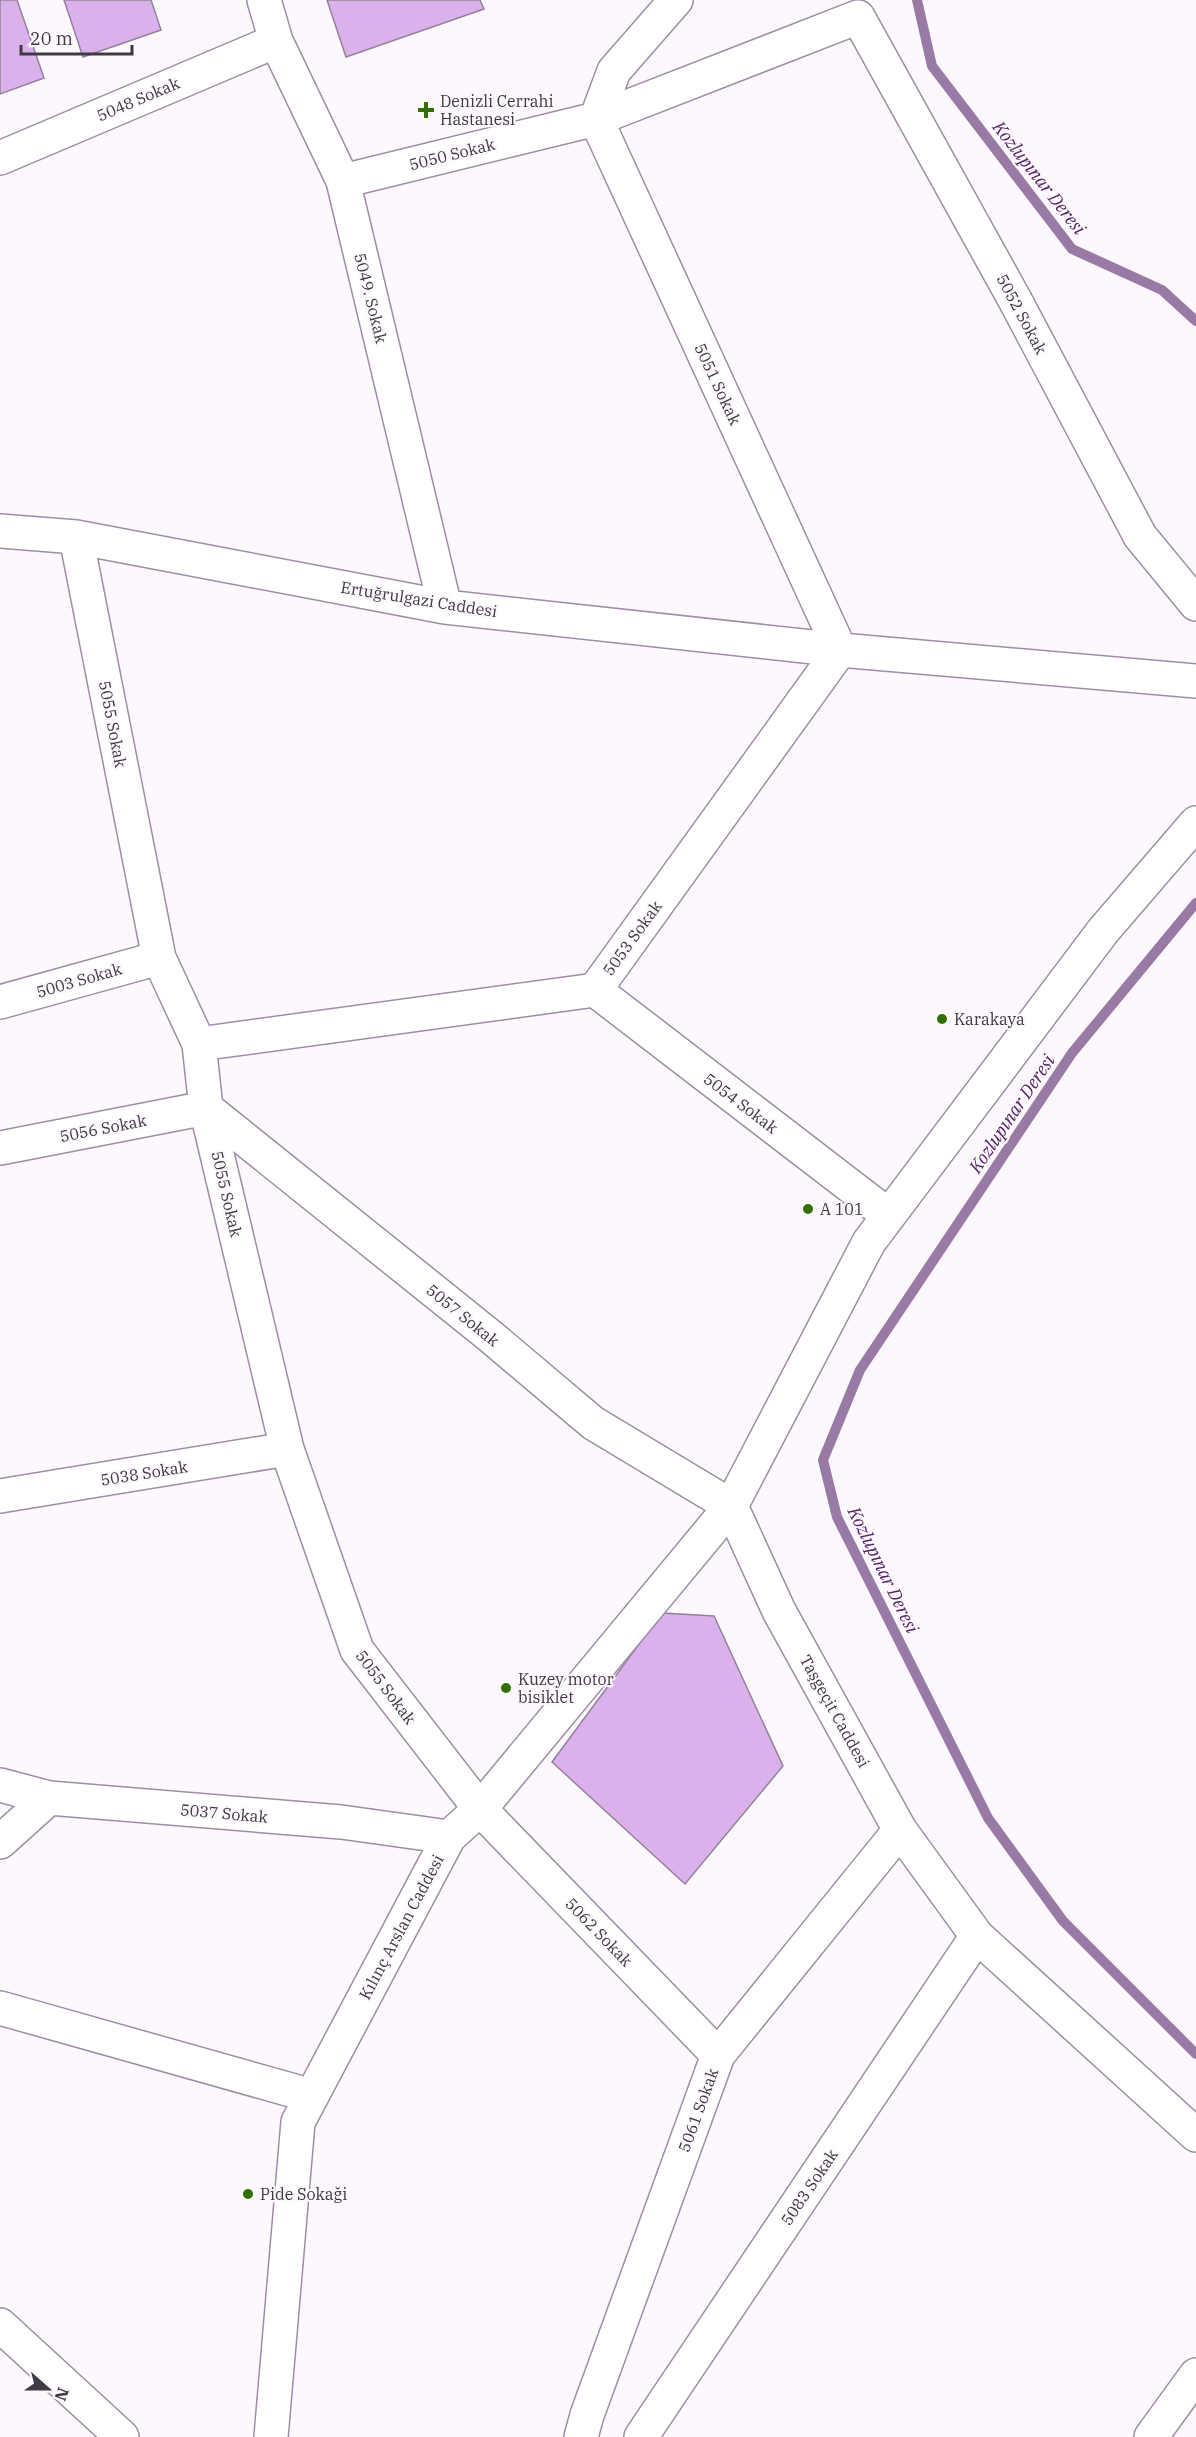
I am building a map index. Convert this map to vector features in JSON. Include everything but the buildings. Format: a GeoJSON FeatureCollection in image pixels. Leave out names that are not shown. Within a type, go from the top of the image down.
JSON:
{"type":"FeatureCollection","features":[{"type":"Feature","properties":{"kind":"street","name":"5049. Sokak"},"geometry":{"type":"LineString","coordinates":[[264,0],[276,41],[343,181],[445,607]]}},
{"type":"Feature","properties":{"kind":"street"},"geometry":{"type":"LineString","coordinates":[[596,118],[614,71],[676,0]]}},
{"type":"Feature","properties":{"kind":"street","name":"5050 Sokak"},"geometry":{"type":"LineString","coordinates":[[343,181],[596,118],[858,17]]}},
{"type":"Feature","properties":{"kind":"street","name":"5052 Sokak"},"geometry":{"type":"LineString","coordinates":[[858,17],[1016,300],[1140,536],[1196,604]]}},
{"type":"Feature","properties":{"kind":"street","name":"5048 Sokak"},"geometry":{"type":"LineString","coordinates":[[0,158],[276,41]]}},
{"type":"Feature","properties":{"kind":"street","name":"5051 Sokak"},"geometry":{"type":"LineString","coordinates":[[596,118],[840,650]]}},
{"type":"Feature","properties":{"kind":"street","name":"Ertuğrulgazi Caddesi"},"geometry":{"type":"LineString","coordinates":[[0,531],[76,537],[445,607],[840,650],[1196,681]]}},
{"type":"Feature","properties":{"kind":"street","name":"5055 Sokak"},"geometry":{"type":"LineString","coordinates":[[76,537],[159,957],[199,1044],[206,1108],[287,1449],[357,1650],[480,1809]]}},
{"type":"Feature","properties":{"kind":"street","name":"5053 Sokak"},"geometry":{"type":"LineString","coordinates":[[199,1044],[594,990],[840,650]]}},
{"type":"Feature","properties":{"kind":"street"},"geometry":{"type":"LineString","coordinates":[[730,1506],[869,1242],[1103,931],[1196,824]]}},
{"type":"Feature","properties":{"kind":"street","name":"5003 Sokak"},"geometry":{"type":"LineString","coordinates":[[0,1002],[159,957]]}},
{"type":"Feature","properties":{"kind":"street","name":"5054 Sokak"},"geometry":{"type":"LineString","coordinates":[[594,990],[888,1215]]}},
{"type":"Feature","properties":{"kind":"street","name":"5056 Sokak"},"geometry":{"type":"LineString","coordinates":[[0,1148],[206,1108]]}},
{"type":"Feature","properties":{"kind":"street","name":"5057 Sokak"},"geometry":{"type":"LineString","coordinates":[[206,1108],[490,1336],[593,1423],[730,1506]]}},
{"type":"Feature","properties":{"kind":"street","name":"5038 Sokak"},"geometry":{"type":"LineString","coordinates":[[0,1496],[287,1449]]}},
{"type":"Feature","properties":{"kind":"street","name":"Kılınç Arslan Caddesi"},"geometry":{"type":"LineString","coordinates":[[271,2437],[298,2122],[449,1837],[480,1809],[730,1506]]}},
{"type":"Feature","properties":{"kind":"street","name":"Taşgeçit Caddesi"},"geometry":{"type":"LineString","coordinates":[[730,1506],[779,1611],[900,1830],[977,1936],[1196,2135]]}},
{"type":"Feature","properties":{"kind":"street","name":"5037 Sokak"},"geometry":{"type":"LineString","coordinates":[[0,1785],[49,1798],[341,1822],[449,1837]]}},
{"type":"Feature","properties":{"kind":"street"},"geometry":{"type":"LineString","coordinates":[[0,1842],[49,1798]]}},
{"type":"Feature","properties":{"kind":"street","name":"5062 Sokak"},"geometry":{"type":"LineString","coordinates":[[480,1809],[718,2055]]}},
{"type":"Feature","properties":{"kind":"street","name":"5061 Sokak"},"geometry":{"type":"LineString","coordinates":[[581,2437],[586,2415],[718,2055],[900,1830]]}},
{"type":"Feature","properties":{"kind":"street","name":"5083 Sokak"},"geometry":{"type":"LineString","coordinates":[[641,2437],[977,1936]]}},
{"type":"Feature","properties":{"kind":"street"},"geometry":{"type":"LineString","coordinates":[[0,2008],[312,2096]]}},
{"type":"Feature","properties":{"kind":"street"},"geometry":{"type":"LineString","coordinates":[[0,2325],[122,2437]]}},
{"type":"Feature","properties":{"kind":"street"},"geometry":{"type":"LineString","coordinates":[[1150,2437],[1196,2375]]}},
{"type":"Feature","properties":{"kind":"waterway","name":"Kozlupınar Deresi"},"geometry":{"type":"LineString","coordinates":[[917,0],[932,66],[1072,249],[1162,290],[1196,321]]}},
{"type":"Feature","properties":{"kind":"waterway","name":"Kozlupınar Deresi"},"geometry":{"type":"LineString","coordinates":[[1196,903],[1072,1053],[860,1370],[823,1460],[837,1517],[988,1818],[1063,1921],[1196,2054]]}},
{"type":"Feature","properties":{"kind":"place","name":"Denizli Cerrahi Hastanesi"},"geometry":{"type":"Point","coordinates":[426,110]}},
{"type":"Feature","properties":{"kind":"place","name":"Karakaya"},"geometry":{"type":"Point","coordinates":[942,1019]}},
{"type":"Feature","properties":{"kind":"place","name":"A 101"},"geometry":{"type":"Point","coordinates":[808,1209]}},
{"type":"Feature","properties":{"kind":"place","name":"Kuzey motor bisiklet"},"geometry":{"type":"Point","coordinates":[506,1688]}},
{"type":"Feature","properties":{"kind":"place","name":"Pide Sokaği"},"geometry":{"type":"Point","coordinates":[248,2194]}}]}
